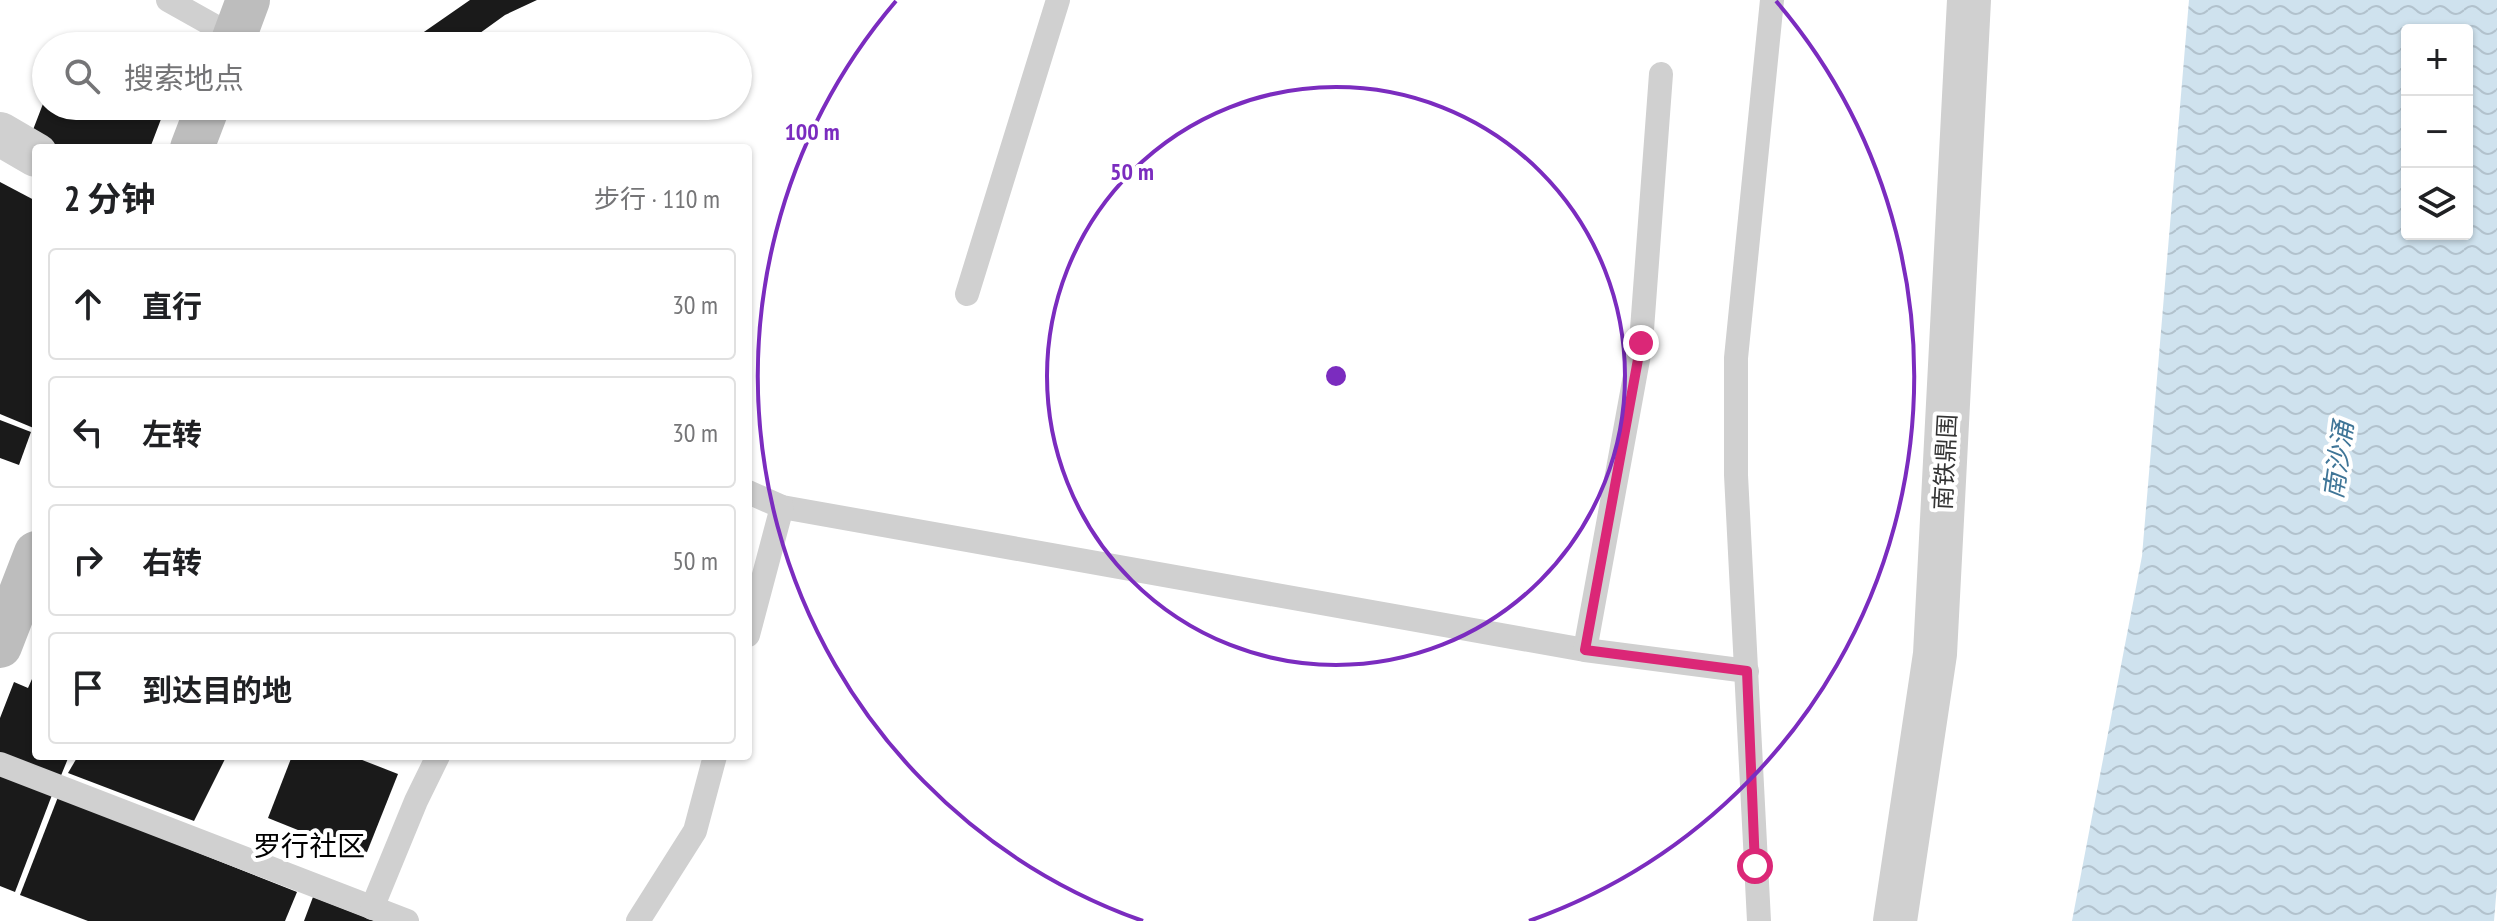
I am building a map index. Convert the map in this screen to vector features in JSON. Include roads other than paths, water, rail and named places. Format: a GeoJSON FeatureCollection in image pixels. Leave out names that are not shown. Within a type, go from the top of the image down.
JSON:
{"type":"FeatureCollection","features":[{"type":"Feature","properties":{"kind":"street","name":"南铁鼎围"},"geometry":{"type":"LineString","coordinates":[[1895,921],[1935,654],[1969,0]]}},
{"type":"Feature","properties":{"kind":"street"},"geometry":{"type":"LineString","coordinates":[[194,144],[203,120]]}},
{"type":"Feature","properties":{"kind":"street"},"geometry":{"type":"LineString","coordinates":[[0,134],[32,153]]}},
{"type":"Feature","properties":{"kind":"street"},"geometry":{"type":"LineString","coordinates":[[0,646],[32,563]]}},
{"type":"Feature","properties":{"kind":"lane"},"geometry":{"type":"LineString","coordinates":[[168,0],[238,28]]}},
{"type":"Feature","properties":{"kind":"lane"},"geometry":{"type":"LineString","coordinates":[[967,294],[1058,0]]}},
{"type":"Feature","properties":{"kind":"lane"},"geometry":{"type":"LineString","coordinates":[[1759,921],[1736,475],[1736,358],[1772,0]]}},
{"type":"Feature","properties":{"kind":"lane"},"geometry":{"type":"LineString","coordinates":[[1585,650],[1641,343],[1661,74]]}},
{"type":"Feature","properties":{"kind":"lane"},"geometry":{"type":"LineString","coordinates":[[752,494],[782,507],[1585,650],[1747,671]]}},
{"type":"Feature","properties":{"kind":"lane"},"geometry":{"type":"LineString","coordinates":[[752,620],[782,507]]}},
{"type":"Feature","properties":{"kind":"lane"},"geometry":{"type":"LineString","coordinates":[[372,908],[436,760]]}},
{"type":"Feature","properties":{"kind":"lane"},"geometry":{"type":"LineString","coordinates":[[638,921],[695,831],[714,760]]}},
{"type":"Feature","properties":{"kind":"lane"},"geometry":{"type":"LineString","coordinates":[[0,764],[407,921]]}},
{"type":"Feature","properties":{"kind":"water","name":"南沙涌"},"geometry":{"type":"Polygon","coordinates":[[[2189,0],[2497,0],[2497,885],[2494,921],[2072,921],[2142,556],[2189,0]]]}},
{"type":"Feature","properties":{"kind":"district","name":"罗行社区"},"geometry":{"type":"Point","coordinates":[309,845]}}]}
